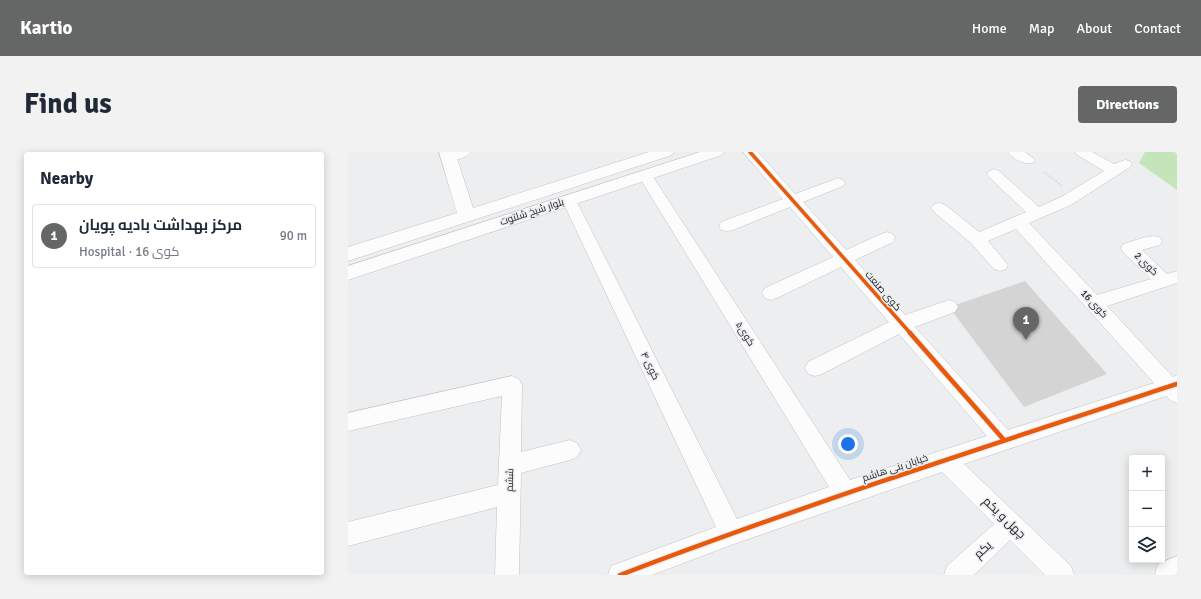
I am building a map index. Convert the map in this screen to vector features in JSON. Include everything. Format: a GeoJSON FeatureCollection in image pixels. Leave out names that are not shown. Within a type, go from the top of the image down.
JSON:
{"type":"FeatureCollection","features":[{"type":"Feature","properties":{"kind":"main road","name":"بلوار شیخ شلتوت"},"geometry":{"type":"LineString","coordinates":[[348,273],[716,152]]}},
{"type":"Feature","properties":{"kind":"main road","name":"بلوار شیخ شلتوت"},"geometry":{"type":"LineString","coordinates":[[348,254],[661,153]]}},
{"type":"Feature","properties":{"kind":"main road"},"geometry":{"type":"LineString","coordinates":[[453,154],[467,216]]}},
{"type":"Feature","properties":{"kind":"street","name":"کوی صنعت"},"geometry":{"type":"LineString","coordinates":[[750,152],[1004,440]]}},
{"type":"Feature","properties":{"kind":"street"},"geometry":{"type":"LineString","coordinates":[[1014,152],[1028,160]]}},
{"type":"Feature","properties":{"kind":"street"},"geometry":{"type":"LineString","coordinates":[[977,239],[1037,214],[1074,195],[1120,167],[1082,152]]}},
{"type":"Feature","properties":{"kind":"street"},"geometry":{"type":"LineString","coordinates":[[994,174],[1037,214]]}},
{"type":"Feature","properties":{"kind":"street","name":"کوی۵"},"geometry":{"type":"LineString","coordinates":[[645,175],[845,493]]}},
{"type":"Feature","properties":{"kind":"street"},"geometry":{"type":"LineString","coordinates":[[727,226],[838,183]]}},
{"type":"Feature","properties":{"kind":"street","name":"کوی ۴"},"geometry":{"type":"LineString","coordinates":[[569,200],[731,533]]}},
{"type":"Feature","properties":{"kind":"street"},"geometry":{"type":"LineString","coordinates":[[939,208],[977,239],[1000,265]]}},
{"type":"Feature","properties":{"kind":"street","name":"کوی 16"},"geometry":{"type":"LineString","coordinates":[[1019,222],[1175,388]]}},
{"type":"Feature","properties":{"kind":"street"},"geometry":{"type":"LineString","coordinates":[[771,293],[845,259],[886,238]]}},
{"type":"Feature","properties":{"kind":"street","name":"کوی 2"},"geometry":{"type":"LineString","coordinates":[[1154,241],[1129,248],[1170,279]]}},
{"type":"Feature","properties":{"kind":"street"},"geometry":{"type":"LineString","coordinates":[[1094,303],[1170,279]]}},
{"type":"Feature","properties":{"kind":"street"},"geometry":{"type":"LineString","coordinates":[[815,368],[902,324],[949,307]]}},
{"type":"Feature","properties":{"kind":"street","name":"ششم"},"geometry":{"type":"LineString","coordinates":[[348,422],[512,385],[507,575]]}},
{"type":"Feature","properties":{"kind":"street","name":"خیابان بنی هاشم"},"geometry":{"type":"LineString","coordinates":[[620,575],[731,533],[845,493],[1004,440],[1175,388]]}},
{"type":"Feature","properties":{"kind":"street"},"geometry":{"type":"LineString","coordinates":[[510,465],[570,450]]}},
{"type":"Feature","properties":{"kind":"street","name":"چهل و یکم"},"geometry":{"type":"LineString","coordinates":[[945,460],[1062,575]]}},
{"type":"Feature","properties":{"kind":"street"},"geometry":{"type":"LineString","coordinates":[[348,534],[509,493]]}},
{"type":"Feature","properties":{"kind":"street","name":"یکم"},"geometry":{"type":"LineString","coordinates":[[956,575],[1011,524]]}},
{"type":"Feature","properties":{"kind":"path"},"geometry":{"type":"LineString","coordinates":[[1044,172],[1074,195]]}},
{"type":"Feature","properties":{"kind":"green space"},"geometry":{"type":"Polygon","coordinates":[[[1145,152],[1177,152],[1177,190],[1139,163],[1145,152]]]}},
{"type":"Feature","properties":{"kind":"building"},"geometry":{"type":"Polygon","coordinates":[[[1025,281],[1107,374],[1024,407],[949,307],[1025,281]]]}},
{"type":"Feature","properties":{"kind":"cycle path"},"geometry":{"type":"LineString","coordinates":[[750,152],[1004,440]]}},
{"type":"Feature","properties":{"kind":"cycle path"},"geometry":{"type":"LineString","coordinates":[[620,575],[731,533],[845,493],[1177,384]]}},
{"type":"Feature","properties":{"kind":"place","name":"مرکز بهداشت بادیه پویان"},"geometry":{"type":"Point","coordinates":[1026,340]}}]}
